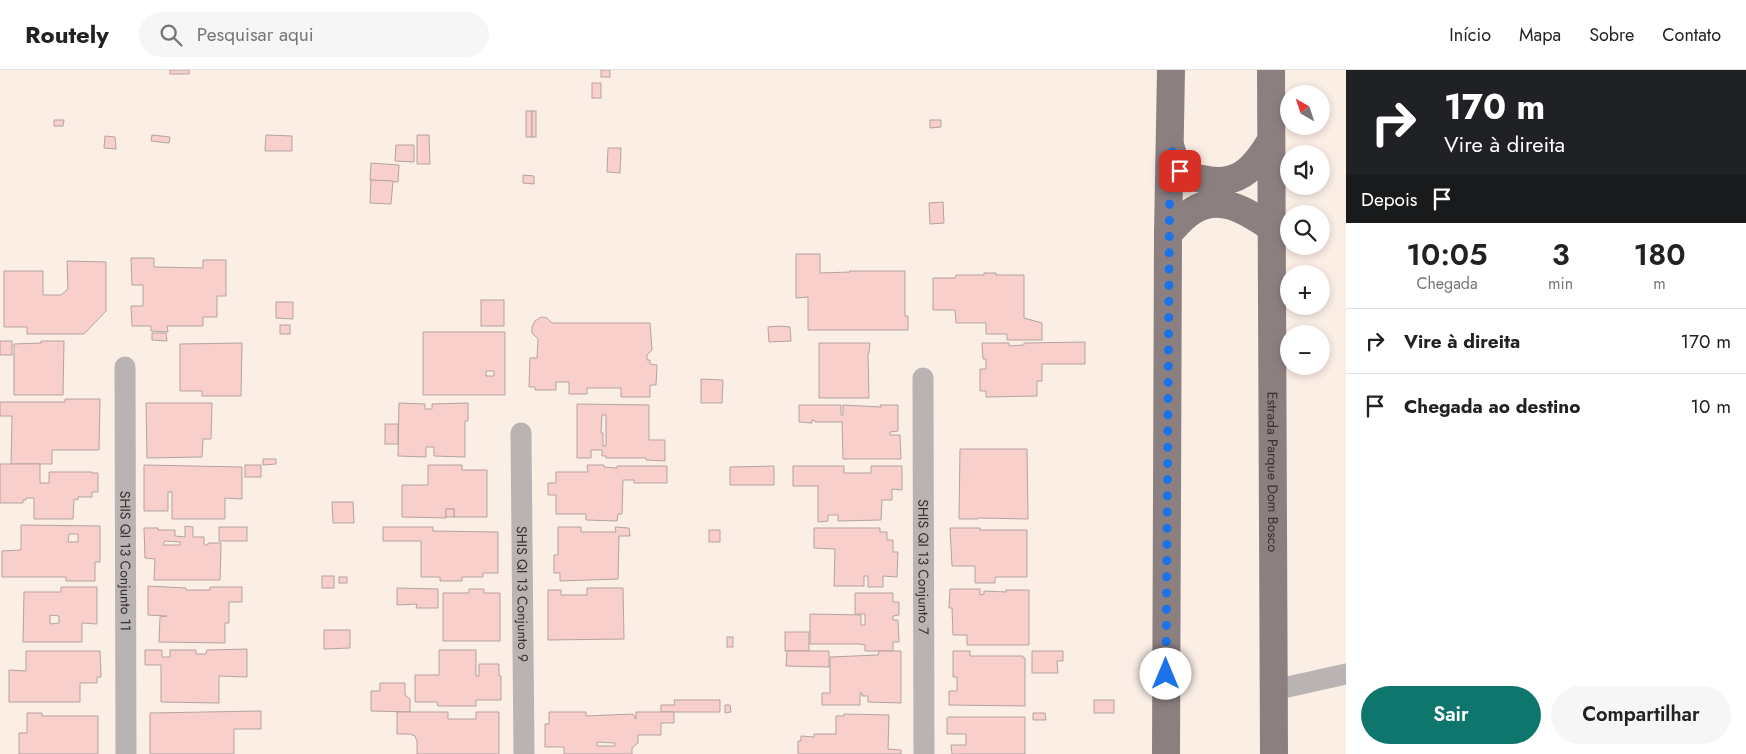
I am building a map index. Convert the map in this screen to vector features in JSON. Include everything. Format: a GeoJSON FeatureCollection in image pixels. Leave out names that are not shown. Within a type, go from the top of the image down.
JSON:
{"type":"FeatureCollection","features":[{"type":"Feature","properties":{"kind":"main road"},"geometry":{"type":"LineString","coordinates":[[1166,754],[1170,70]]}},
{"type":"Feature","properties":{"kind":"main road","name":"Estrada Parque Dom Bosco"},"geometry":{"type":"LineString","coordinates":[[1271,70],[1274,754]]}},
{"type":"Feature","properties":{"kind":"main road"},"geometry":{"type":"LineString","coordinates":[[1170,146],[1180,171],[1191,177],[1209,181],[1233,179],[1248,170],[1258,162],[1270,142]]}},
{"type":"Feature","properties":{"kind":"main road"},"geometry":{"type":"LineString","coordinates":[[1168,234],[1188,214],[1204,205],[1219,203],[1249,212],[1273,228]]}},
{"type":"Feature","properties":{"kind":"street","name":"SHIS QI 13 Conjunto 11"},"geometry":{"type":"LineString","coordinates":[[124,367],[126,754]]}},
{"type":"Feature","properties":{"kind":"street","name":"SHIS QI 13 Conjunto 7"},"geometry":{"type":"LineString","coordinates":[[923,378],[924,754]]}},
{"type":"Feature","properties":{"kind":"street","name":"SHIS QI 13 Conjunto 9"},"geometry":{"type":"LineString","coordinates":[[521,433],[524,754]]}},
{"type":"Feature","properties":{"kind":"street"},"geometry":{"type":"LineString","coordinates":[[1274,690],[1346,674]]}},
{"type":"Feature","properties":{"kind":"building"},"geometry":{"type":"Polygon","coordinates":[[[170,70],[189,70],[189,74],[170,74],[170,70]]]}},
{"type":"Feature","properties":{"kind":"building"},"geometry":{"type":"Polygon","coordinates":[[[601,70],[610,70],[610,77],[601,77],[601,70]]]}},
{"type":"Feature","properties":{"kind":"building"},"geometry":{"type":"Polygon","coordinates":[[[592,83],[601,83],[601,98],[592,98],[592,83]]]}},
{"type":"Feature","properties":{"kind":"building"},"geometry":{"type":"Polygon","coordinates":[[[526,111],[532,111],[532,137],[526,137],[526,111]]]}},
{"type":"Feature","properties":{"kind":"building"},"geometry":{"type":"Polygon","coordinates":[[[532,111],[536,111],[536,137],[532,137],[532,111]]]}},
{"type":"Feature","properties":{"kind":"building"},"geometry":{"type":"Polygon","coordinates":[[[54,120],[64,120],[63,126],[54,126],[54,120]]]}},
{"type":"Feature","properties":{"kind":"building"},"geometry":{"type":"Polygon","coordinates":[[[930,120],[941,120],[941,127],[930,128],[930,120]]]}},
{"type":"Feature","properties":{"kind":"building"},"geometry":{"type":"Polygon","coordinates":[[[152,135],[170,137],[169,143],[151,141],[152,135]]]}},
{"type":"Feature","properties":{"kind":"building"},"geometry":{"type":"Polygon","coordinates":[[[266,135],[292,136],[292,151],[265,151],[266,135]]]}},
{"type":"Feature","properties":{"kind":"building"},"geometry":{"type":"Polygon","coordinates":[[[417,135],[429,135],[430,164],[417,164],[417,135]]]}},
{"type":"Feature","properties":{"kind":"building"},"geometry":{"type":"Polygon","coordinates":[[[105,136],[115,137],[116,149],[104,148],[105,136]]]}},
{"type":"Feature","properties":{"kind":"building"},"geometry":{"type":"Polygon","coordinates":[[[396,145],[414,145],[414,162],[395,161],[396,145]]]}},
{"type":"Feature","properties":{"kind":"building"},"geometry":{"type":"Polygon","coordinates":[[[608,148],[621,148],[620,173],[607,172],[608,148]]]}},
{"type":"Feature","properties":{"kind":"building"},"geometry":{"type":"Polygon","coordinates":[[[371,163],[399,165],[398,182],[370,180],[371,163]]]}},
{"type":"Feature","properties":{"kind":"building"},"geometry":{"type":"Polygon","coordinates":[[[523,175],[534,176],[534,184],[523,183],[523,175]]]}},
{"type":"Feature","properties":{"kind":"building"},"geometry":{"type":"Polygon","coordinates":[[[371,180],[393,181],[391,204],[370,203],[371,180]]]}},
{"type":"Feature","properties":{"kind":"building"},"geometry":{"type":"Polygon","coordinates":[[[943,202],[944,223],[930,224],[929,203],[943,202]]]}},
{"type":"Feature","properties":{"kind":"building"},"geometry":{"type":"Polygon","coordinates":[[[796,254],[820,254],[820,273],[905,271],[905,316],[908,316],[908,330],[808,330],[808,297],[796,298],[796,254]]]}},
{"type":"Feature","properties":{"kind":"building"},"geometry":{"type":"Polygon","coordinates":[[[131,258],[154,258],[154,267],[203,268],[203,260],[226,260],[226,296],[217,296],[217,317],[203,317],[203,326],[167,326],[168,332],[151,331],[151,326],[132,326],[131,306],[143,306],[143,285],[132,285],[131,258]]]}},
{"type":"Feature","properties":{"kind":"building"},"geometry":{"type":"Polygon","coordinates":[[[67,261],[106,262],[106,311],[84,334],[27,334],[27,327],[4,327],[4,271],[43,271],[43,295],[61,295],[68,289],[67,261]]]}},
{"type":"Feature","properties":{"kind":"building"},"geometry":{"type":"Polygon","coordinates":[[[984,273],[1024,275],[1024,318],[1042,323],[1042,340],[1007,340],[1007,334],[986,334],[986,323],[956,323],[955,310],[933,310],[933,278],[955,278],[956,275],[984,275],[984,273]]]}},
{"type":"Feature","properties":{"kind":"building"},"geometry":{"type":"Polygon","coordinates":[[[481,300],[504,300],[504,326],[481,326],[481,300]]]}},
{"type":"Feature","properties":{"kind":"building"},"geometry":{"type":"Polygon","coordinates":[[[276,302],[293,302],[293,319],[276,318],[276,302]]]}},
{"type":"Feature","properties":{"kind":"building"},"geometry":{"type":"Polygon","coordinates":[[[541,317],[547,318],[552,323],[650,323],[652,350],[647,355],[647,360],[650,360],[650,364],[657,365],[656,385],[650,385],[650,397],[621,397],[621,388],[587,388],[587,394],[569,394],[569,382],[556,382],[556,390],[535,390],[535,387],[529,387],[530,358],[537,358],[538,339],[532,333],[532,327],[535,321],[541,317]]]}},
{"type":"Feature","properties":{"kind":"building"},"geometry":{"type":"Polygon","coordinates":[[[280,325],[290,325],[290,334],[280,334],[280,325]]]}},
{"type":"Feature","properties":{"kind":"building"},"geometry":{"type":"Polygon","coordinates":[[[768,327],[790,327],[791,341],[769,342],[768,327]]]}},
{"type":"Feature","properties":{"kind":"building"},"geometry":{"type":"Polygon","coordinates":[[[423,332],[505,332],[505,395],[423,395],[423,332]],[[486,371],[486,376],[494,376],[494,371],[486,371]]]}},
{"type":"Feature","properties":{"kind":"building"},"geometry":{"type":"Polygon","coordinates":[[[152,333],[166,333],[167,341],[152,340],[152,333]]]}},
{"type":"Feature","properties":{"kind":"building"},"geometry":{"type":"Polygon","coordinates":[[[0,341],[12,341],[12,355],[0,355],[0,341]]]}},
{"type":"Feature","properties":{"kind":"building"},"geometry":{"type":"Polygon","coordinates":[[[41,341],[64,341],[63,395],[14,395],[14,344],[41,343],[41,341]]]}},
{"type":"Feature","properties":{"kind":"building"},"geometry":{"type":"Polygon","coordinates":[[[1085,342],[1085,364],[1042,364],[1042,381],[1037,381],[1037,396],[986,397],[986,391],[980,391],[980,369],[986,369],[986,359],[983,359],[982,343],[1009,343],[1009,346],[1024,345],[1024,343],[1085,342]]]}},
{"type":"Feature","properties":{"kind":"building"},"geometry":{"type":"Polygon","coordinates":[[[242,343],[241,396],[202,396],[202,391],[180,391],[180,344],[242,343]]]}},
{"type":"Feature","properties":{"kind":"building"},"geometry":{"type":"Polygon","coordinates":[[[819,343],[870,343],[868,353],[869,398],[819,398],[819,343]]]}},
{"type":"Feature","properties":{"kind":"building"},"geometry":{"type":"Polygon","coordinates":[[[701,379],[723,380],[722,403],[701,403],[701,379]]]}},
{"type":"Feature","properties":{"kind":"building"},"geometry":{"type":"Polygon","coordinates":[[[65,399],[100,399],[99,450],[52,450],[52,464],[11,464],[12,416],[0,416],[0,402],[65,402],[65,399]]]}},
{"type":"Feature","properties":{"kind":"building"},"geometry":{"type":"Polygon","coordinates":[[[146,403],[212,403],[211,439],[203,439],[202,457],[147,458],[146,403]]]}},
{"type":"Feature","properties":{"kind":"building"},"geometry":{"type":"Polygon","coordinates":[[[399,403],[425,404],[425,409],[432,409],[432,404],[468,403],[468,421],[465,421],[465,457],[434,456],[434,447],[426,447],[426,457],[398,456],[399,403]]]}},
{"type":"Feature","properties":{"kind":"building"},"geometry":{"type":"Polygon","coordinates":[[[577,404],[649,405],[649,440],[665,440],[665,461],[646,460],[646,458],[606,458],[606,456],[602,456],[602,450],[591,450],[591,458],[577,458],[577,404]],[[602,415],[601,433],[603,433],[603,446],[606,446],[606,415],[602,415]]]}},
{"type":"Feature","properties":{"kind":"building"},"geometry":{"type":"Polygon","coordinates":[[[799,405],[841,405],[841,415],[843,415],[843,405],[881,407],[880,405],[898,405],[898,431],[890,432],[890,435],[900,435],[901,459],[843,459],[842,422],[815,422],[812,420],[812,423],[799,422],[799,405]]]}},
{"type":"Feature","properties":{"kind":"building"},"geometry":{"type":"Polygon","coordinates":[[[385,424],[398,424],[398,444],[385,444],[385,424]]]}},
{"type":"Feature","properties":{"kind":"building"},"geometry":{"type":"Polygon","coordinates":[[[960,449],[1027,449],[1028,519],[959,519],[960,449]]]}},
{"type":"Feature","properties":{"kind":"building"},"geometry":{"type":"Polygon","coordinates":[[[263,459],[276,459],[276,464],[263,465],[263,459]]]}},
{"type":"Feature","properties":{"kind":"building"},"geometry":{"type":"Polygon","coordinates":[[[0,464],[40,464],[40,483],[49,483],[49,472],[98,473],[98,492],[92,492],[92,497],[78,497],[78,500],[74,499],[73,519],[34,519],[34,498],[26,498],[26,500],[23,500],[23,503],[0,503],[0,464]]]}},
{"type":"Feature","properties":{"kind":"building"},"geometry":{"type":"Polygon","coordinates":[[[144,465],[242,467],[242,499],[225,498],[225,519],[172,519],[172,492],[168,492],[168,511],[144,511],[144,465]]]}},
{"type":"Feature","properties":{"kind":"building"},"geometry":{"type":"Polygon","coordinates":[[[245,465],[261,465],[261,477],[245,477],[245,465]]]}},
{"type":"Feature","properties":{"kind":"building"},"geometry":{"type":"Polygon","coordinates":[[[428,465],[462,465],[462,470],[487,470],[487,517],[454,517],[454,509],[446,509],[446,518],[402,517],[402,485],[428,485],[428,465]]]}},
{"type":"Feature","properties":{"kind":"building"},"geometry":{"type":"Polygon","coordinates":[[[587,465],[604,465],[604,467],[617,468],[617,466],[667,466],[667,483],[634,483],[634,480],[623,480],[622,514],[618,514],[617,521],[586,520],[586,514],[556,514],[556,495],[548,495],[548,483],[556,483],[556,472],[588,472],[587,465]]]}},
{"type":"Feature","properties":{"kind":"building"},"geometry":{"type":"Polygon","coordinates":[[[774,466],[774,485],[730,485],[730,467],[774,466]]]}},
{"type":"Feature","properties":{"kind":"building"},"geometry":{"type":"Polygon","coordinates":[[[793,466],[844,466],[844,473],[871,473],[871,466],[902,466],[902,490],[892,489],[892,500],[882,500],[881,520],[838,521],[838,515],[828,515],[828,521],[818,522],[818,486],[793,486],[793,466]]]}},
{"type":"Feature","properties":{"kind":"building"},"geometry":{"type":"Polygon","coordinates":[[[332,502],[353,502],[354,523],[333,523],[332,502]]]}},
{"type":"Feature","properties":{"kind":"building"},"geometry":{"type":"Polygon","coordinates":[[[446,509],[454,509],[454,517],[446,517],[446,509]]]}},
{"type":"Feature","properties":{"kind":"building"},"geometry":{"type":"Polygon","coordinates":[[[21,525],[100,526],[100,562],[95,562],[95,581],[66,581],[66,577],[2,577],[2,551],[21,550],[21,525]],[[69,534],[68,542],[78,542],[78,534],[69,534]]]}},
{"type":"Feature","properties":{"kind":"building"},"geometry":{"type":"Polygon","coordinates":[[[185,526],[193,527],[193,537],[204,537],[204,545],[208,545],[208,543],[221,543],[220,580],[154,580],[155,559],[145,558],[144,528],[175,530],[175,536],[185,537],[185,526]],[[165,541],[163,545],[180,545],[180,542],[165,541]]]}},
{"type":"Feature","properties":{"kind":"building"},"geometry":{"type":"Polygon","coordinates":[[[219,527],[247,527],[247,541],[219,541],[219,527]]]}},
{"type":"Feature","properties":{"kind":"building"},"geometry":{"type":"Polygon","coordinates":[[[383,527],[433,527],[433,531],[498,532],[498,573],[483,573],[483,577],[462,577],[462,581],[440,581],[440,577],[421,577],[421,541],[383,541],[383,527]]]}},
{"type":"Feature","properties":{"kind":"building"},"geometry":{"type":"Polygon","coordinates":[[[558,527],[581,527],[581,532],[616,532],[615,527],[629,528],[630,536],[619,536],[618,579],[560,581],[560,573],[554,573],[554,555],[558,555],[558,527]]]}},
{"type":"Feature","properties":{"kind":"building"},"geometry":{"type":"Polygon","coordinates":[[[814,528],[880,528],[880,532],[887,532],[887,540],[893,540],[893,552],[898,552],[897,577],[883,576],[883,587],[868,587],[868,576],[864,576],[864,586],[834,586],[835,549],[814,548],[814,528]]]}},
{"type":"Feature","properties":{"kind":"building"},"geometry":{"type":"Polygon","coordinates":[[[950,528],[1027,530],[1027,577],[995,577],[995,583],[975,583],[975,566],[952,566],[950,528]]]}},
{"type":"Feature","properties":{"kind":"building"},"geometry":{"type":"Polygon","coordinates":[[[709,530],[720,530],[720,542],[709,542],[709,530]]]}},
{"type":"Feature","properties":{"kind":"building"},"geometry":{"type":"Polygon","coordinates":[[[322,576],[334,576],[334,588],[322,588],[322,576]]]}},
{"type":"Feature","properties":{"kind":"building"},"geometry":{"type":"Polygon","coordinates":[[[339,577],[347,577],[347,583],[339,583],[339,577]]]}},
{"type":"Feature","properties":{"kind":"building"},"geometry":{"type":"Polygon","coordinates":[[[148,586],[186,588],[186,590],[210,590],[210,587],[242,587],[242,602],[229,602],[229,623],[225,623],[225,643],[159,642],[160,617],[167,616],[148,615],[148,586]]]}},
{"type":"Feature","properties":{"kind":"building"},"geometry":{"type":"Polygon","coordinates":[[[61,587],[97,587],[97,624],[82,623],[82,642],[23,642],[24,592],[61,592],[61,587]],[[50,615],[50,624],[59,623],[59,616],[50,615]]]}},
{"type":"Feature","properties":{"kind":"building"},"geometry":{"type":"Polygon","coordinates":[[[397,588],[438,589],[438,608],[416,608],[417,604],[397,605],[397,588]]]}},
{"type":"Feature","properties":{"kind":"building"},"geometry":{"type":"Polygon","coordinates":[[[587,588],[623,588],[624,639],[548,640],[548,590],[561,590],[561,595],[587,595],[587,588]]]}},
{"type":"Feature","properties":{"kind":"building"},"geometry":{"type":"Polygon","coordinates":[[[469,589],[484,589],[484,593],[500,593],[500,641],[443,641],[443,593],[469,593],[469,589]]]}},
{"type":"Feature","properties":{"kind":"building"},"geometry":{"type":"Polygon","coordinates":[[[950,589],[980,589],[980,595],[984,594],[984,591],[1029,590],[1029,645],[967,645],[967,635],[953,635],[952,608],[949,608],[950,589]]]}},
{"type":"Feature","properties":{"kind":"building"},"geometry":{"type":"Polygon","coordinates":[[[855,593],[893,593],[893,602],[899,602],[899,615],[893,616],[893,620],[898,620],[899,642],[893,642],[893,651],[865,651],[865,645],[859,644],[810,644],[810,614],[861,615],[861,625],[865,625],[865,614],[855,614],[855,593]]]}},
{"type":"Feature","properties":{"kind":"building"},"geometry":{"type":"Polygon","coordinates":[[[324,630],[350,630],[350,648],[324,649],[324,630]]]}},
{"type":"Feature","properties":{"kind":"building"},"geometry":{"type":"Polygon","coordinates":[[[785,632],[809,632],[809,651],[785,651],[785,632]]]}},
{"type":"Feature","properties":{"kind":"building"},"geometry":{"type":"Polygon","coordinates":[[[727,637],[733,637],[733,647],[727,647],[727,637]]]}},
{"type":"Feature","properties":{"kind":"building"},"geometry":{"type":"Polygon","coordinates":[[[247,649],[247,677],[219,676],[219,703],[161,702],[161,665],[145,665],[145,650],[162,650],[162,657],[170,657],[170,650],[196,650],[196,654],[206,654],[207,650],[247,649]]]}},
{"type":"Feature","properties":{"kind":"building"},"geometry":{"type":"Polygon","coordinates":[[[439,650],[476,650],[476,676],[479,676],[479,664],[499,664],[501,700],[476,700],[476,706],[438,706],[437,702],[415,702],[415,675],[439,675],[439,650]]]}},
{"type":"Feature","properties":{"kind":"building"},"geometry":{"type":"Polygon","coordinates":[[[26,651],[100,651],[101,677],[97,677],[97,683],[80,683],[80,702],[9,702],[9,670],[26,671],[26,651]]]}},
{"type":"Feature","properties":{"kind":"building"},"geometry":{"type":"Polygon","coordinates":[[[787,651],[829,651],[829,667],[786,666],[787,651]]]}},
{"type":"Feature","properties":{"kind":"building"},"geometry":{"type":"Polygon","coordinates":[[[879,651],[901,651],[901,703],[868,702],[868,696],[862,696],[862,693],[860,693],[860,705],[822,705],[822,693],[830,693],[830,657],[878,655],[879,651]]]}},
{"type":"Feature","properties":{"kind":"building"},"geometry":{"type":"Polygon","coordinates":[[[953,651],[970,651],[970,656],[1023,656],[1025,658],[1025,706],[949,705],[949,691],[957,691],[957,677],[953,677],[953,651]]]}},
{"type":"Feature","properties":{"kind":"building"},"geometry":{"type":"Polygon","coordinates":[[[1032,651],[1063,651],[1063,661],[1057,661],[1058,673],[1032,673],[1032,651]]]}},
{"type":"Feature","properties":{"kind":"building"},"geometry":{"type":"Polygon","coordinates":[[[380,683],[405,683],[405,695],[410,699],[410,712],[371,711],[371,691],[380,691],[380,683]]]}},
{"type":"Feature","properties":{"kind":"building"},"geometry":{"type":"Polygon","coordinates":[[[674,700],[720,700],[720,712],[661,712],[661,705],[675,705],[674,700]]]}},
{"type":"Feature","properties":{"kind":"building"},"geometry":{"type":"Polygon","coordinates":[[[1094,700],[1114,700],[1114,713],[1094,713],[1094,700]]]}},
{"type":"Feature","properties":{"kind":"building"},"geometry":{"type":"Polygon","coordinates":[[[725,705],[730,705],[731,712],[725,713],[725,705]]]}},
{"type":"Feature","properties":{"kind":"building"},"geometry":{"type":"Polygon","coordinates":[[[261,711],[261,729],[234,729],[234,754],[150,754],[150,713],[261,711]]]}},
{"type":"Feature","properties":{"kind":"building"},"geometry":{"type":"Polygon","coordinates":[[[397,712],[448,712],[448,719],[476,719],[476,712],[499,712],[499,754],[417,754],[415,736],[397,734],[397,712]]]}},
{"type":"Feature","properties":{"kind":"building"},"geometry":{"type":"Polygon","coordinates":[[[549,712],[586,712],[586,716],[633,714],[636,719],[636,712],[674,712],[674,723],[661,723],[661,735],[638,735],[638,743],[632,748],[632,754],[564,754],[564,747],[545,747],[545,724],[549,724],[549,712]],[[597,742],[597,746],[615,746],[615,743],[597,742]]]}},
{"type":"Feature","properties":{"kind":"building"},"geometry":{"type":"Polygon","coordinates":[[[27,713],[42,713],[42,716],[98,716],[98,754],[19,754],[19,733],[27,733],[27,713]]]}},
{"type":"Feature","properties":{"kind":"building"},"geometry":{"type":"Polygon","coordinates":[[[1033,713],[1045,713],[1046,720],[1033,720],[1033,713]]]}},
{"type":"Feature","properties":{"kind":"building"},"geometry":{"type":"Polygon","coordinates":[[[844,714],[889,715],[888,749],[901,750],[901,754],[798,754],[798,741],[801,741],[801,736],[814,737],[814,734],[836,734],[836,716],[844,716],[844,714]]]}},
{"type":"Feature","properties":{"kind":"building"},"geometry":{"type":"Polygon","coordinates":[[[1025,717],[1025,754],[952,754],[951,745],[966,745],[966,734],[947,734],[947,718],[1025,717]]]}},
{"type":"Feature","properties":{"kind":"route"},"geometry":{"type":"LineString","coordinates":[[1166,674],[1170,146],[1180,171]]}}]}
